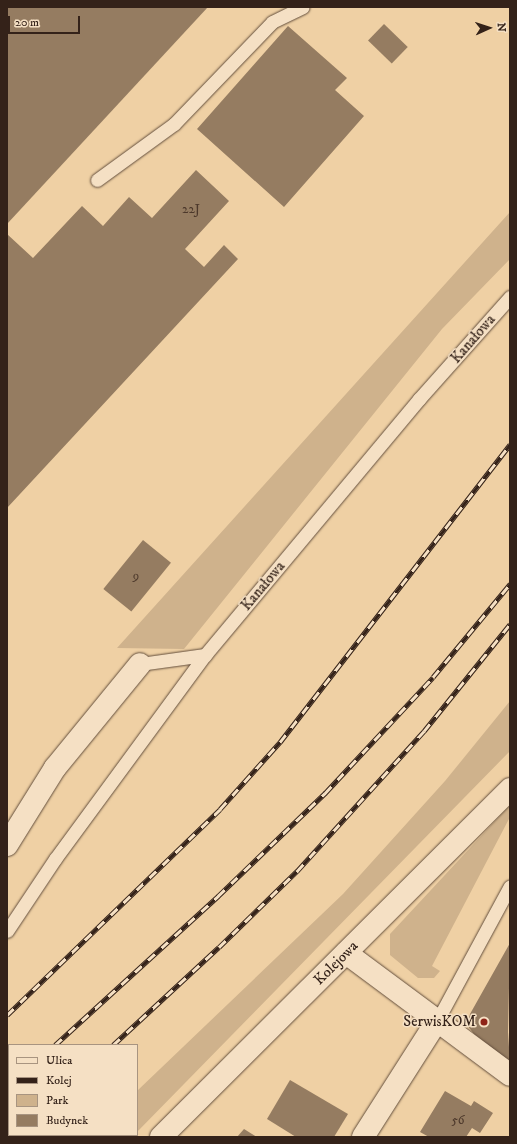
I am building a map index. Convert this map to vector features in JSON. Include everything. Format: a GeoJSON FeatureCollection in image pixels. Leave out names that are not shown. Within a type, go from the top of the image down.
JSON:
{"type":"FeatureCollection","features":[{"type":"Feature","properties":{"kind":"street"},"geometry":{"type":"LineString","coordinates":[[7,845],[56,768],[140,664]]}},
{"type":"Feature","properties":{"kind":"street","name":"Kolejowa"},"geometry":{"type":"LineString","coordinates":[[161,1137],[510,789]]}},
{"type":"Feature","properties":{"kind":"street"},"geometry":{"type":"LineString","coordinates":[[346,953],[510,1075]]}},
{"type":"Feature","properties":{"kind":"street"},"geometry":{"type":"LineString","coordinates":[[363,1137],[437,1021]]}},
{"type":"Feature","properties":{"kind":"lane"},"geometry":{"type":"LineString","coordinates":[[97,180],[174,124],[272,22],[303,7]]}},
{"type":"Feature","properties":{"kind":"lane","name":"Kanałowa"},"geometry":{"type":"LineString","coordinates":[[7,931],[55,859],[204,655],[419,399],[510,296]]}},
{"type":"Feature","properties":{"kind":"lane"},"geometry":{"type":"LineString","coordinates":[[140,664],[204,655]]}},
{"type":"Feature","properties":{"kind":"lane"},"geometry":{"type":"LineString","coordinates":[[437,1021],[510,886]]}},
{"type":"Feature","properties":{"kind":"green space"},"geometry":{"type":"Polygon","coordinates":[[[510,212],[510,259],[442,329],[184,649],[117,648],[510,212]]]}},
{"type":"Feature","properties":{"kind":"green space"},"geometry":{"type":"Polygon","coordinates":[[[510,701],[510,751],[138,1131],[138,1090],[343,894],[445,781],[510,701]]]}},
{"type":"Feature","properties":{"kind":"green space"},"geometry":{"type":"Polygon","coordinates":[[[510,805],[510,817],[432,966],[440,971],[434,978],[418,978],[390,955],[390,934],[510,805]]]}},
{"type":"Feature","properties":{"kind":"building"},"geometry":{"type":"Polygon","coordinates":[[[7,7],[208,7],[7,224],[7,7]]]}},
{"type":"Feature","properties":{"kind":"building"},"geometry":{"type":"Polygon","coordinates":[[[384,24],[408,47],[392,63],[368,41],[384,24]]]}},
{"type":"Feature","properties":{"kind":"building"},"geometry":{"type":"Polygon","coordinates":[[[288,26],[347,78],[335,90],[364,116],[284,207],[197,129],[288,26]]]}},
{"type":"Feature","properties":{"kind":"building"},"geometry":{"type":"Polygon","coordinates":[[[196,170],[229,201],[185,249],[204,267],[224,245],[238,259],[7,508],[7,234],[33,258],[82,206],[103,226],[129,197],[152,218],[196,170]]]}},
{"type":"Feature","properties":{"kind":"building"},"geometry":{"type":"Polygon","coordinates":[[[143,540],[171,563],[131,612],[103,589],[143,540]]]}},
{"type":"Feature","properties":{"kind":"building"},"geometry":{"type":"Polygon","coordinates":[[[510,943],[508,1032],[510,1062],[474,1034],[467,1025],[470,1014],[510,943]]]}},
{"type":"Feature","properties":{"kind":"building"},"geometry":{"type":"Polygon","coordinates":[[[290,1080],[348,1114],[334,1137],[296,1137],[267,1119],[290,1080]]]}},
{"type":"Feature","properties":{"kind":"building"},"geometry":{"type":"Polygon","coordinates":[[[445,1091],[471,1106],[474,1101],[493,1113],[480,1133],[472,1128],[466,1137],[429,1137],[420,1132],[445,1091]]]}},
{"type":"Feature","properties":{"kind":"building"},"geometry":{"type":"Polygon","coordinates":[[[244,1129],[257,1137],[237,1137],[244,1129]]]}},
{"type":"Feature","properties":{"kind":"railway"},"geometry":{"type":"LineString","coordinates":[[7,1015],[220,809],[280,742],[510,444]]}},
{"type":"Feature","properties":{"kind":"railway"},"geometry":{"type":"LineString","coordinates":[[56,1044],[218,896],[325,793],[433,677],[510,584]]}},
{"type":"Feature","properties":{"kind":"railway"},"geometry":{"type":"LineString","coordinates":[[114,1044],[219,947],[297,871],[424,731],[510,624]]}},
{"type":"Feature","properties":{"kind":"place","name":"SerwisKOM"},"geometry":{"type":"Point","coordinates":[484,1022]}}]}
